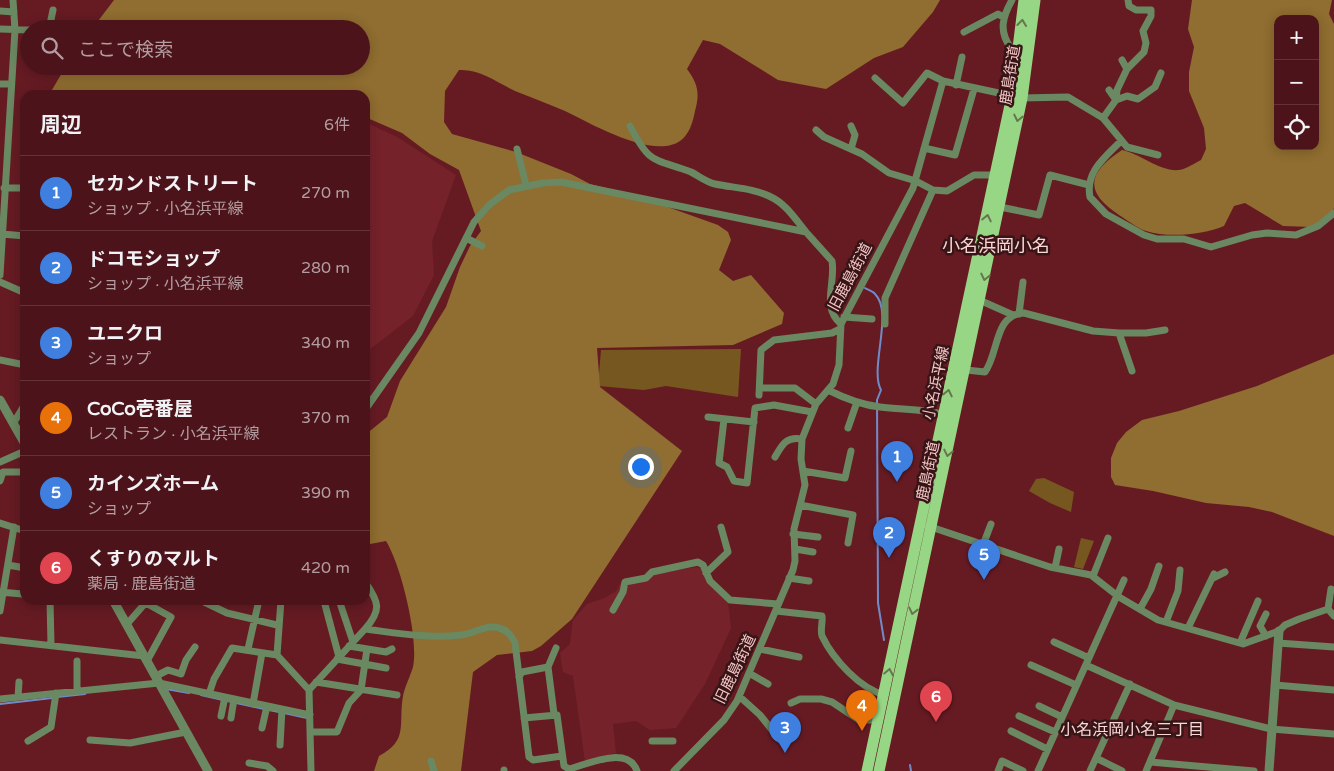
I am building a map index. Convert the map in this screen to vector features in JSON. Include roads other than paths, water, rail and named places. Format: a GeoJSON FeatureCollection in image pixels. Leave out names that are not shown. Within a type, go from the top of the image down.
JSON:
{"type":"FeatureCollection","features":[{"type":"Feature","properties":{"kind":"main road"},"geometry":{"type":"LineString","coordinates":[[1024,0],[1024,49]]}},
{"type":"Feature","properties":{"kind":"main road","name":"鹿島街道"},"geometry":{"type":"LineString","coordinates":[[879,771],[889,696],[949,417],[966,370],[975,298],[1000,207],[1001,175],[1034,0]]}},
{"type":"Feature","properties":{"kind":"main road","name":"小名浜平線"},"geometry":{"type":"LineString","coordinates":[[949,417],[1001,175]]}},
{"type":"Feature","properties":{"kind":"main road"},"geometry":{"type":"LineString","coordinates":[[867,771],[878,720],[889,696]]}},
{"type":"Feature","properties":{"kind":"street"},"geometry":{"type":"LineString","coordinates":[[0,275],[2,203],[15,30],[13,0]]}},
{"type":"Feature","properties":{"kind":"street"},"geometry":{"type":"LineString","coordinates":[[1012,0],[1003,17],[1007,44],[1011,48],[1024,49]]}},
{"type":"Feature","properties":{"kind":"street"},"geometry":{"type":"LineString","coordinates":[[1103,118],[1116,100],[1117,90],[1127,70],[1144,52],[1146,43],[1143,31],[1151,16],[1151,10],[1136,10],[1129,6],[1128,0]]}},
{"type":"Feature","properties":{"kind":"street"},"geometry":{"type":"LineString","coordinates":[[51,20],[53,10]]}},
{"type":"Feature","properties":{"kind":"street"},"geometry":{"type":"LineString","coordinates":[[0,11],[14,12]]}},
{"type":"Feature","properties":{"kind":"street"},"geometry":{"type":"LineString","coordinates":[[964,32],[998,14],[1003,17]]}},
{"type":"Feature","properties":{"kind":"street"},"geometry":{"type":"LineString","coordinates":[[0,29],[20,30]]}},
{"type":"Feature","properties":{"kind":"street"},"geometry":{"type":"LineString","coordinates":[[956,85],[962,57]]}},
{"type":"Feature","properties":{"kind":"street"},"geometry":{"type":"LineString","coordinates":[[1122,60],[1127,70]]}},
{"type":"Feature","properties":{"kind":"street"},"geometry":{"type":"LineString","coordinates":[[875,78],[903,103],[927,73],[956,85],[1017,97],[1068,97],[1103,118],[1127,146],[1158,155]]}},
{"type":"Feature","properties":{"kind":"street"},"geometry":{"type":"LineString","coordinates":[[1116,100],[1127,96],[1138,99],[1155,88],[1161,73]]}},
{"type":"Feature","properties":{"kind":"street","name":"旧鹿島街道"},"geometry":{"type":"LineString","coordinates":[[678,770],[724,720],[739,696],[750,674],[796,560],[793,534],[805,485],[802,439],[816,404],[833,384],[839,365],[842,323],[916,181],[943,81]]}},
{"type":"Feature","properties":{"kind":"street"},"geometry":{"type":"LineString","coordinates":[[0,84],[11,84]]}},
{"type":"Feature","properties":{"kind":"street"},"geometry":{"type":"LineString","coordinates":[[924,148],[955,155],[974,89]]}},
{"type":"Feature","properties":{"kind":"street"},"geometry":{"type":"LineString","coordinates":[[1109,90],[1116,100]]}},
{"type":"Feature","properties":{"kind":"street"},"geometry":{"type":"LineString","coordinates":[[630,126],[646,153],[657,161],[692,173],[710,183],[738,186],[772,197],[781,203],[832,261],[829,304],[836,319],[842,323]]}},
{"type":"Feature","properties":{"kind":"street"},"geometry":{"type":"LineString","coordinates":[[851,126],[855,135],[851,149]]}},
{"type":"Feature","properties":{"kind":"street"},"geometry":{"type":"LineString","coordinates":[[816,130],[824,137],[851,149],[889,173],[916,181],[933,190],[947,191],[974,175],[1001,175]]}},
{"type":"Feature","properties":{"kind":"street"},"geometry":{"type":"LineString","coordinates":[[1121,141],[1097,165],[1089,185],[1090,197],[1106,214],[1131,230],[1151,238],[1174,238],[1206,247],[1266,233],[1296,235],[1318,226],[1334,213]]}},
{"type":"Feature","properties":{"kind":"street"},"geometry":{"type":"LineString","coordinates":[[517,149],[526,185]]}},
{"type":"Feature","properties":{"kind":"street"},"geometry":{"type":"LineString","coordinates":[[1000,207],[1039,214],[1050,175],[1089,185]]}},
{"type":"Feature","properties":{"kind":"street"},"geometry":{"type":"LineString","coordinates":[[370,403],[419,333],[474,222],[489,205],[508,190],[526,185],[561,182],[806,232]]}},
{"type":"Feature","properties":{"kind":"street"},"geometry":{"type":"LineString","coordinates":[[4,188],[20,188]]}},
{"type":"Feature","properties":{"kind":"street"},"geometry":{"type":"LineString","coordinates":[[885,324],[885,298],[933,190]]}},
{"type":"Feature","properties":{"kind":"street"},"geometry":{"type":"LineString","coordinates":[[2,234],[20,236]]}},
{"type":"Feature","properties":{"kind":"street"},"geometry":{"type":"LineString","coordinates":[[466,238],[482,246]]}},
{"type":"Feature","properties":{"kind":"street"},"geometry":{"type":"LineString","coordinates":[[0,282],[20,291]]}},
{"type":"Feature","properties":{"kind":"street"},"geometry":{"type":"LineString","coordinates":[[966,370],[985,372],[1003,324],[1016,314],[1022,282]]}},
{"type":"Feature","properties":{"kind":"street"},"geometry":{"type":"LineString","coordinates":[[975,298],[1016,314],[1093,331],[1146,333],[1165,330]]}},
{"type":"Feature","properties":{"kind":"street"},"geometry":{"type":"LineString","coordinates":[[816,404],[795,388],[760,392],[762,350],[774,340],[832,333],[842,323],[872,319]]}},
{"type":"Feature","properties":{"kind":"street"},"geometry":{"type":"LineString","coordinates":[[1119,333],[1132,371]]}},
{"type":"Feature","properties":{"kind":"street"},"geometry":{"type":"LineString","coordinates":[[0,360],[20,364]]}},
{"type":"Feature","properties":{"kind":"street"},"geometry":{"type":"LineString","coordinates":[[828,390],[857,402],[877,407],[924,409],[949,417]]}},
{"type":"Feature","properties":{"kind":"street"},"geometry":{"type":"LineString","coordinates":[[0,400],[20,436]]}},
{"type":"Feature","properties":{"kind":"street"},"geometry":{"type":"LineString","coordinates":[[848,428],[857,402]]}},
{"type":"Feature","properties":{"kind":"street"},"geometry":{"type":"LineString","coordinates":[[724,419],[719,463],[727,467],[734,481],[747,483],[755,408],[774,405],[812,412]]}},
{"type":"Feature","properties":{"kind":"street"},"geometry":{"type":"LineString","coordinates":[[13,424],[20,412]]}},
{"type":"Feature","properties":{"kind":"street"},"geometry":{"type":"LineString","coordinates":[[708,417],[754,422]]}},
{"type":"Feature","properties":{"kind":"street"},"geometry":{"type":"LineString","coordinates":[[775,458],[784,442],[792,437],[802,439]]}},
{"type":"Feature","properties":{"kind":"street"},"geometry":{"type":"LineString","coordinates":[[803,471],[845,478],[851,452]]}},
{"type":"Feature","properties":{"kind":"street"},"geometry":{"type":"LineString","coordinates":[[0,462],[20,453]]}},
{"type":"Feature","properties":{"kind":"street"},"geometry":{"type":"LineString","coordinates":[[0,481],[3,472],[20,472]]}},
{"type":"Feature","properties":{"kind":"street"},"geometry":{"type":"LineString","coordinates":[[800,505],[853,515],[848,543]]}},
{"type":"Feature","properties":{"kind":"street"},"geometry":{"type":"LineString","coordinates":[[0,523],[20,529]]}},
{"type":"Feature","properties":{"kind":"street"},"geometry":{"type":"LineString","coordinates":[[983,545],[991,524]]}},
{"type":"Feature","properties":{"kind":"street"},"geometry":{"type":"LineString","coordinates":[[926,526],[1055,568],[1093,576],[1117,595],[1166,622],[1240,643],[1246,644],[1279,632],[1285,625],[1328,610]]}},
{"type":"Feature","properties":{"kind":"street"},"geometry":{"type":"LineString","coordinates":[[0,612],[14,527]]}},
{"type":"Feature","properties":{"kind":"street"},"geometry":{"type":"LineString","coordinates":[[706,573],[728,552],[721,527]]}},
{"type":"Feature","properties":{"kind":"street"},"geometry":{"type":"LineString","coordinates":[[793,534],[818,537]]}},
{"type":"Feature","properties":{"kind":"street"},"geometry":{"type":"LineString","coordinates":[[1093,576],[1108,538]]}},
{"type":"Feature","properties":{"kind":"street"},"geometry":{"type":"LineString","coordinates":[[1055,568],[1059,549]]}},
{"type":"Feature","properties":{"kind":"street"},"geometry":{"type":"LineString","coordinates":[[796,550],[813,552]]}},
{"type":"Feature","properties":{"kind":"street"},"geometry":{"type":"LineString","coordinates":[[614,610],[625,582],[646,578],[652,572],[698,562],[703,565],[710,581],[730,600],[822,616],[822,636],[852,678],[889,696]]}},
{"type":"Feature","properties":{"kind":"street"},"geometry":{"type":"LineString","coordinates":[[8,565],[20,567]]}},
{"type":"Feature","properties":{"kind":"street"},"geometry":{"type":"LineString","coordinates":[[1140,609],[1154,584],[1159,566]]}},
{"type":"Feature","properties":{"kind":"street"},"geometry":{"type":"LineString","coordinates":[[1166,622],[1178,591],[1180,570]]}},
{"type":"Feature","properties":{"kind":"street"},"geometry":{"type":"LineString","coordinates":[[1188,628],[1213,576],[1225,572]]}},
{"type":"Feature","properties":{"kind":"street"},"geometry":{"type":"LineString","coordinates":[[789,578],[809,581]]}},
{"type":"Feature","properties":{"kind":"street"},"geometry":{"type":"LineString","coordinates":[[1040,770],[1047,749],[1124,580]]}},
{"type":"Feature","properties":{"kind":"street"},"geometry":{"type":"LineString","coordinates":[[1328,610],[1331,589]]}},
{"type":"Feature","properties":{"kind":"street"},"geometry":{"type":"LineString","coordinates":[[309,690],[365,630],[376,615],[376,600],[370,590]]}},
{"type":"Feature","properties":{"kind":"street"},"geometry":{"type":"LineString","coordinates":[[2,592],[20,594]]}},
{"type":"Feature","properties":{"kind":"street"},"geometry":{"type":"LineString","coordinates":[[1240,643],[1258,601]]}},
{"type":"Feature","properties":{"kind":"street"},"geometry":{"type":"LineString","coordinates":[[50,605],[51,645]]}},
{"type":"Feature","properties":{"kind":"street"},"geometry":{"type":"LineString","coordinates":[[116,605],[208,771]]}},
{"type":"Feature","properties":{"kind":"street"},"geometry":{"type":"LineString","coordinates":[[126,624],[143,605]]}},
{"type":"Feature","properties":{"kind":"street"},"geometry":{"type":"LineString","coordinates":[[146,658],[171,617],[153,605]]}},
{"type":"Feature","properties":{"kind":"street"},"geometry":{"type":"LineString","coordinates":[[210,605],[227,613],[278,625]]}},
{"type":"Feature","properties":{"kind":"street"},"geometry":{"type":"LineString","coordinates":[[248,649],[258,605]]}},
{"type":"Feature","properties":{"kind":"street"},"geometry":{"type":"LineString","coordinates":[[277,655],[280,605]]}},
{"type":"Feature","properties":{"kind":"street"},"geometry":{"type":"LineString","coordinates":[[325,605],[338,658]]}},
{"type":"Feature","properties":{"kind":"street"},"geometry":{"type":"LineString","coordinates":[[340,605],[351,644]]}},
{"type":"Feature","properties":{"kind":"street"},"geometry":{"type":"LineString","coordinates":[[1328,610],[1334,616]]}},
{"type":"Feature","properties":{"kind":"street"},"geometry":{"type":"LineString","coordinates":[[1266,614],[1260,626],[1266,636]]}},
{"type":"Feature","properties":{"kind":"street"},"geometry":{"type":"LineString","coordinates":[[365,630],[430,636],[462,635],[477,630],[497,627],[512,635],[530,759],[562,756]]}},
{"type":"Feature","properties":{"kind":"street"},"geometry":{"type":"LineString","coordinates":[[1269,771],[1279,632]]}},
{"type":"Feature","properties":{"kind":"street"},"geometry":{"type":"LineString","coordinates":[[0,640],[146,658]]}},
{"type":"Feature","properties":{"kind":"street"},"geometry":{"type":"LineString","coordinates":[[1054,642],[1089,658]]}},
{"type":"Feature","properties":{"kind":"street"},"geometry":{"type":"LineString","coordinates":[[1278,643],[1334,647]]}},
{"type":"Feature","properties":{"kind":"street"},"geometry":{"type":"LineString","coordinates":[[351,644],[386,652],[392,649]]}},
{"type":"Feature","properties":{"kind":"street"},"geometry":{"type":"LineString","coordinates":[[209,694],[214,679],[229,650],[236,647],[277,655],[309,690],[311,771]]}},
{"type":"Feature","properties":{"kind":"street"},"geometry":{"type":"LineString","coordinates":[[158,680],[168,670],[181,674],[186,660],[195,648]]}},
{"type":"Feature","properties":{"kind":"street"},"geometry":{"type":"LineString","coordinates":[[556,648],[548,666],[554,714],[557,715],[564,766],[569,768],[619,756],[627,759],[637,771]]}},
{"type":"Feature","properties":{"kind":"street"},"geometry":{"type":"LineString","coordinates":[[311,732],[336,732],[349,703],[361,690],[367,649]]}},
{"type":"Feature","properties":{"kind":"street"},"geometry":{"type":"LineString","coordinates":[[760,650],[799,657]]}},
{"type":"Feature","properties":{"kind":"street"},"geometry":{"type":"LineString","coordinates":[[253,704],[262,653]]}},
{"type":"Feature","properties":{"kind":"street"},"geometry":{"type":"LineString","coordinates":[[338,658],[386,668]]}},
{"type":"Feature","properties":{"kind":"street"},"geometry":{"type":"LineString","coordinates":[[76,691],[77,661]]}},
{"type":"Feature","properties":{"kind":"street"},"geometry":{"type":"LineString","coordinates":[[1030,665],[1076,685]]}},
{"type":"Feature","properties":{"kind":"street"},"geometry":{"type":"LineString","coordinates":[[1086,665],[1174,705],[1271,729],[1334,734]]}},
{"type":"Feature","properties":{"kind":"street"},"geometry":{"type":"LineString","coordinates":[[519,676],[522,672],[548,666]]}},
{"type":"Feature","properties":{"kind":"street"},"geometry":{"type":"LineString","coordinates":[[750,674],[768,684]]}},
{"type":"Feature","properties":{"kind":"street"},"geometry":{"type":"LineString","coordinates":[[0,700],[158,680],[209,694],[310,715]]}},
{"type":"Feature","properties":{"kind":"street"},"geometry":{"type":"LineString","coordinates":[[18,698],[19,682]]}},
{"type":"Feature","properties":{"kind":"street"},"geometry":{"type":"LineString","coordinates":[[316,682],[397,695]]}},
{"type":"Feature","properties":{"kind":"street"},"geometry":{"type":"LineString","coordinates":[[1090,771],[1130,684]]}},
{"type":"Feature","properties":{"kind":"street"},"geometry":{"type":"LineString","coordinates":[[1275,685],[1334,690]]}},
{"type":"Feature","properties":{"kind":"street"},"geometry":{"type":"LineString","coordinates":[[28,740],[51,727],[56,693]]}},
{"type":"Feature","properties":{"kind":"street"},"geometry":{"type":"LineString","coordinates":[[739,696],[760,715],[772,730]]}},
{"type":"Feature","properties":{"kind":"street"},"geometry":{"type":"LineString","coordinates":[[220,716],[225,697]]}},
{"type":"Feature","properties":{"kind":"street"},"geometry":{"type":"LineString","coordinates":[[231,718],[234,699]]}},
{"type":"Feature","properties":{"kind":"street"},"geometry":{"type":"LineString","coordinates":[[791,703],[800,699],[821,699],[832,702],[859,720],[878,720]]}},
{"type":"Feature","properties":{"kind":"street"},"geometry":{"type":"LineString","coordinates":[[1146,771],[1174,705]]}},
{"type":"Feature","properties":{"kind":"street"},"geometry":{"type":"LineString","coordinates":[[262,728],[267,706]]}},
{"type":"Feature","properties":{"kind":"street"},"geometry":{"type":"LineString","coordinates":[[1039,706],[1062,717]]}},
{"type":"Feature","properties":{"kind":"street"},"geometry":{"type":"LineString","coordinates":[[280,745],[282,710]]}},
{"type":"Feature","properties":{"kind":"street"},"geometry":{"type":"LineString","coordinates":[[524,718],[554,714]]}},
{"type":"Feature","properties":{"kind":"street"},"geometry":{"type":"LineString","coordinates":[[1019,716],[1055,732]]}},
{"type":"Feature","properties":{"kind":"street"},"geometry":{"type":"LineString","coordinates":[[1011,731],[1047,749]]}},
{"type":"Feature","properties":{"kind":"street"},"geometry":{"type":"LineString","coordinates":[[90,740],[130,743],[186,732]]}},
{"type":"Feature","properties":{"kind":"street"},"geometry":{"type":"LineString","coordinates":[[652,741],[673,741]]}},
{"type":"Feature","properties":{"kind":"street"},"geometry":{"type":"LineString","coordinates":[[1096,758],[1122,771]]}},
{"type":"Feature","properties":{"kind":"street"},"geometry":{"type":"LineString","coordinates":[[431,761],[434,771]]}},
{"type":"Feature","properties":{"kind":"street"},"geometry":{"type":"LineString","coordinates":[[998,771],[1002,761],[1023,771]]}},
{"type":"Feature","properties":{"kind":"street"},"geometry":{"type":"LineString","coordinates":[[1150,762],[1254,771]]}},
{"type":"Feature","properties":{"kind":"street"},"geometry":{"type":"LineString","coordinates":[[249,763],[267,766],[273,771]]}},
{"type":"Feature","properties":{"kind":"waterway"},"geometry":{"type":"LineString","coordinates":[[865,288],[875,294],[880,302],[882,314],[878,369],[878,381],[881,390],[877,400],[878,603],[884,640]]}},
{"type":"Feature","properties":{"kind":"waterway"},"geometry":{"type":"LineString","coordinates":[[166,689],[189,693]]}},
{"type":"Feature","properties":{"kind":"waterway"},"geometry":{"type":"LineString","coordinates":[[57,697],[85,694]]}},
{"type":"Feature","properties":{"kind":"waterway"},"geometry":{"type":"LineString","coordinates":[[201,695],[223,700]]}},
{"type":"Feature","properties":{"kind":"waterway"},"geometry":{"type":"LineString","coordinates":[[0,704],[52,698]]}},
{"type":"Feature","properties":{"kind":"waterway"},"geometry":{"type":"LineString","coordinates":[[227,701],[264,709]]}},
{"type":"Feature","properties":{"kind":"waterway"},"geometry":{"type":"LineString","coordinates":[[269,710],[279,712]]}},
{"type":"Feature","properties":{"kind":"waterway"},"geometry":{"type":"LineString","coordinates":[[284,713],[307,718]]}},
{"type":"Feature","properties":{"kind":"waterway"},"geometry":{"type":"LineString","coordinates":[[910,765],[911,771]]}},
{"type":"Feature","properties":{"kind":"place","name":"セカンドストリート"},"geometry":{"type":"Point","coordinates":[897,482]}},
{"type":"Feature","properties":{"kind":"place","name":"ドコモショップ"},"geometry":{"type":"Point","coordinates":[889,558]}},
{"type":"Feature","properties":{"kind":"place","name":"カインズホーム"},"geometry":{"type":"Point","coordinates":[984,580]}},
{"type":"Feature","properties":{"kind":"place","name":"くすりのマルト"},"geometry":{"type":"Point","coordinates":[936,722]}},
{"type":"Feature","properties":{"kind":"place","name":"CoCo壱番屋"},"geometry":{"type":"Point","coordinates":[862,731]}},
{"type":"Feature","properties":{"kind":"place","name":"ユニクロ"},"geometry":{"type":"Point","coordinates":[785,753]}},
{"type":"Feature","properties":{"kind":"district","name":"小名浜岡小名"},"geometry":{"type":"Point","coordinates":[996,246]}},
{"type":"Feature","properties":{"kind":"district","name":"小名浜岡小名三丁目"},"geometry":{"type":"Point","coordinates":[1132,729]}}]}
